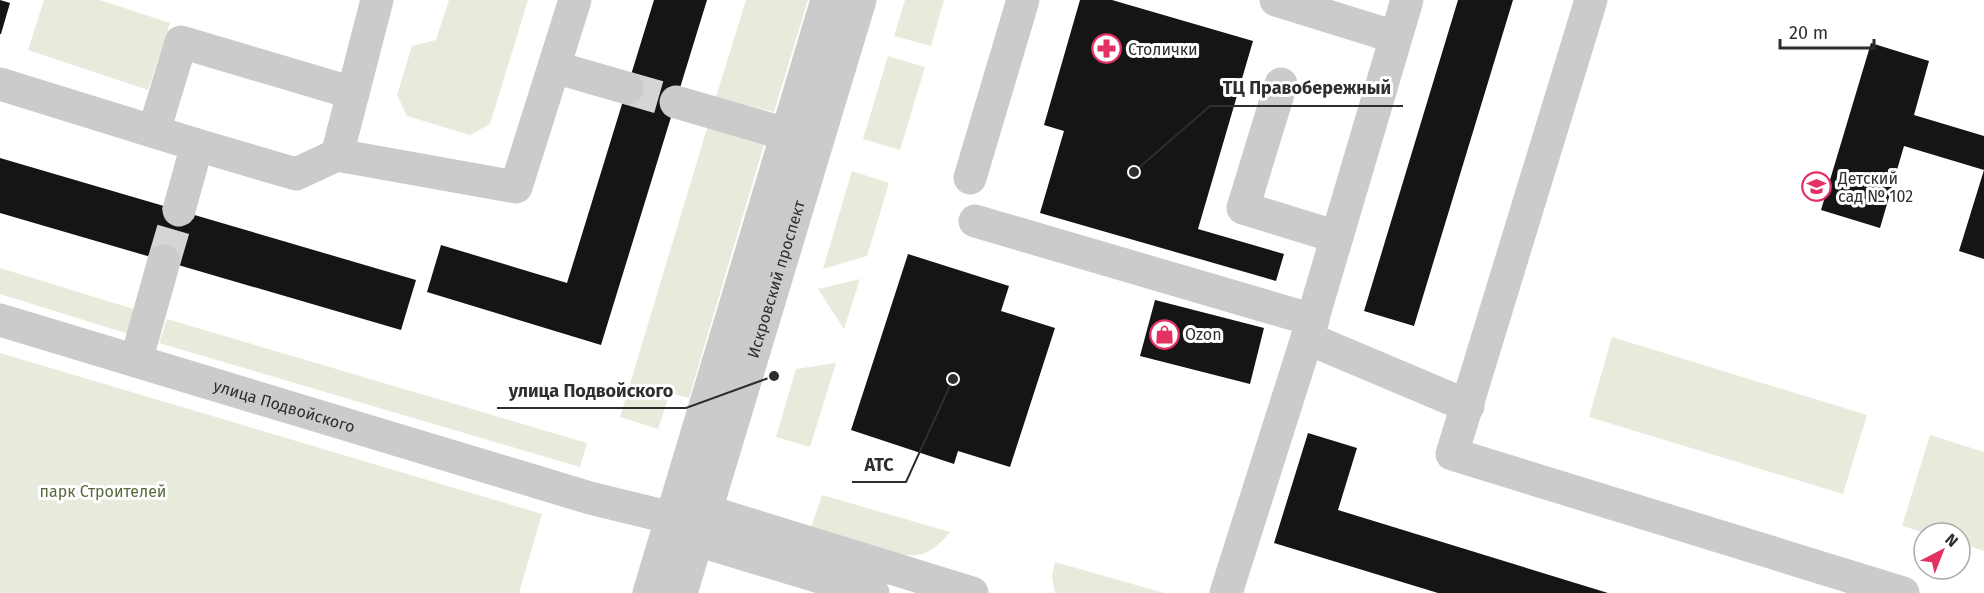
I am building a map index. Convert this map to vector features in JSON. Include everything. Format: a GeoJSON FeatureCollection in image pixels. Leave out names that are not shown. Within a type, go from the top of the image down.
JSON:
{"type":"FeatureCollection","features":[{"type":"Feature","properties":{"kind":"street"},"geometry":{"type":"LineString","coordinates":[[337,154],[377,0]]}},
{"type":"Feature","properties":{"kind":"street"},"geometry":{"type":"LineString","coordinates":[[0,84],[296,174],[337,154],[516,187],[575,0]]}},
{"type":"Feature","properties":{"kind":"street","name":"Искровский проспект"},"geometry":{"type":"LineString","coordinates":[[681,593],[701,525],[802,138],[827,0]]}},
{"type":"Feature","properties":{"kind":"street","name":"Искровский проспект"},"geometry":{"type":"LineString","coordinates":[[649,593],[672,518],[802,138],[861,0]]}},
{"type":"Feature","properties":{"kind":"street"},"geometry":{"type":"LineString","coordinates":[[970,178],[1023,0]]}},
{"type":"Feature","properties":{"kind":"street"},"geometry":{"type":"LineString","coordinates":[[1276,0],[1395,37]]}},
{"type":"Feature","properties":{"kind":"street"},"geometry":{"type":"LineString","coordinates":[[1226,593],[1310,329],[1407,0]]}},
{"type":"Feature","properties":{"kind":"street"},"geometry":{"type":"LineString","coordinates":[[1591,0],[1452,454],[1903,593]]}},
{"type":"Feature","properties":{"kind":"street"},"geometry":{"type":"LineString","coordinates":[[154,132],[181,42],[353,93]]}},
{"type":"Feature","properties":{"kind":"street"},"geometry":{"type":"LineString","coordinates":[[554,67],[627,88]]}},
{"type":"Feature","properties":{"kind":"street"},"geometry":{"type":"LineString","coordinates":[[1281,84],[1243,208],[1337,237]]}},
{"type":"Feature","properties":{"kind":"street"},"geometry":{"type":"LineString","coordinates":[[676,102],[802,138]]}},
{"type":"Feature","properties":{"kind":"street"},"geometry":{"type":"LineString","coordinates":[[179,210],[197,145]]}},
{"type":"Feature","properties":{"kind":"street"},"geometry":{"type":"LineString","coordinates":[[975,221],[1310,329],[1468,406]]}},
{"type":"Feature","properties":{"kind":"street"},"geometry":{"type":"LineString","coordinates":[[136,361],[164,261]]}},
{"type":"Feature","properties":{"kind":"street","name":"улица Подвойского"},"geometry":{"type":"LineString","coordinates":[[0,320],[590,498],[972,593]]}},
{"type":"Feature","properties":{"kind":"street","name":"улица Подвойского"},"geometry":{"type":"LineString","coordinates":[[701,525],[873,593]]}},
{"type":"Feature","properties":{"kind":"green space"},"geometry":{"type":"Polygon","coordinates":[[[44,0],[100,0],[170,23],[148,90],[28,50],[44,0]]]}},
{"type":"Feature","properties":{"kind":"green space"},"geometry":{"type":"Polygon","coordinates":[[[449,0],[528,0],[490,124],[470,135],[407,116],[397,95],[412,46],[436,40],[449,0]]]}},
{"type":"Feature","properties":{"kind":"green space"},"geometry":{"type":"Polygon","coordinates":[[[746,0],[808,0],[774,112],[716,97],[746,0]]]}},
{"type":"Feature","properties":{"kind":"green space"},"geometry":{"type":"Polygon","coordinates":[[[905,0],[944,0],[931,46],[894,36],[905,0]]]}},
{"type":"Feature","properties":{"kind":"green space"},"geometry":{"type":"Polygon","coordinates":[[[888,56],[925,67],[900,150],[863,139],[888,56]]]}},
{"type":"Feature","properties":{"kind":"green space"},"geometry":{"type":"Polygon","coordinates":[[[708,125],[765,141],[689,398],[670,393],[658,429],[620,417],[708,125]]]}},
{"type":"Feature","properties":{"kind":"green space"},"geometry":{"type":"Polygon","coordinates":[[[852,171],[889,183],[867,256],[823,269],[852,171]]]}},
{"type":"Feature","properties":{"kind":"green space"},"geometry":{"type":"Polygon","coordinates":[[[0,268],[140,311],[132,335],[0,294],[0,268]]]}},
{"type":"Feature","properties":{"kind":"green space"},"geometry":{"type":"Polygon","coordinates":[[[860,279],[844,329],[818,289],[860,279]]]}},
{"type":"Feature","properties":{"kind":"green space"},"geometry":{"type":"Polygon","coordinates":[[[167,319],[587,443],[580,467],[159,343],[167,319]]]}},
{"type":"Feature","properties":{"kind":"green space"},"geometry":{"type":"Polygon","coordinates":[[[1612,337],[1867,415],[1843,494],[1589,417],[1612,337]]]}},
{"type":"Feature","properties":{"kind":"green space","name":"парк Строителей"},"geometry":{"type":"Polygon","coordinates":[[[0,353],[542,514],[519,593],[0,593],[0,353]]]}},
{"type":"Feature","properties":{"kind":"green space"},"geometry":{"type":"Polygon","coordinates":[[[836,363],[810,447],[776,437],[796,369],[836,363]]]}},
{"type":"Feature","properties":{"kind":"green space"},"geometry":{"type":"Polygon","coordinates":[[[1930,435],[1984,452],[1984,551],[1972,547],[1972,521],[1912,521],[1912,529],[1902,526],[1930,435]]]}},
{"type":"Feature","properties":{"kind":"green space"},"geometry":{"type":"Polygon","coordinates":[[[822,495],[950,532],[933,549],[925,553],[901,554],[869,547],[811,528],[822,495]]]}},
{"type":"Feature","properties":{"kind":"green space"},"geometry":{"type":"Polygon","coordinates":[[[1055,562],[1164,593],[1055,593],[1052,576],[1055,562]]]}},
{"type":"Feature","properties":{"kind":"building"},"geometry":{"type":"Polygon","coordinates":[[[0,0],[10,3],[1,34],[0,34],[0,0]]]}},
{"type":"Feature","properties":{"kind":"building"},"geometry":{"type":"Polygon","coordinates":[[[654,0],[707,0],[601,345],[427,292],[441,245],[567,283],[654,0]]]}},
{"type":"Feature","properties":{"kind":"building"},"geometry":{"type":"Polygon","coordinates":[[[1080,0],[1112,0],[1253,41],[1198,229],[1284,254],[1276,281],[1040,213],[1064,131],[1044,125],[1080,0]]]}},
{"type":"Feature","properties":{"kind":"building"},"geometry":{"type":"Polygon","coordinates":[[[1458,0],[1513,0],[1414,326],[1364,311],[1458,0]]]}},
{"type":"Feature","properties":{"kind":"building"},"geometry":{"type":"Polygon","coordinates":[[[1871,43],[1929,61],[1914,115],[1984,136],[1984,170],[1904,146],[1880,228],[1821,210],[1871,43]]]}},
{"type":"Feature","properties":{"kind":"building"},"geometry":{"type":"Polygon","coordinates":[[[0,158],[416,280],[401,330],[0,213],[0,158]]]}},
{"type":"Feature","properties":{"kind":"building"},"geometry":{"type":"Polygon","coordinates":[[[1984,170],[1984,259],[1959,251],[1984,170]]]}},
{"type":"Feature","properties":{"kind":"building"},"geometry":{"type":"Polygon","coordinates":[[[908,254],[1009,286],[1001,311],[1055,328],[1010,467],[958,451],[954,464],[851,430],[908,254]]]}},
{"type":"Feature","properties":{"kind":"building"},"geometry":{"type":"Polygon","coordinates":[[[1155,300],[1264,328],[1250,384],[1140,356],[1155,300]]]}},
{"type":"Feature","properties":{"kind":"building"},"geometry":{"type":"Polygon","coordinates":[[[1308,433],[1357,448],[1338,510],[1608,593],[1438,593],[1274,543],[1308,433]]]}},
{"type":"Feature","properties":{"kind":"tunnel"},"geometry":{"type":"LineString","coordinates":[[627,88],[676,102]]}},
{"type":"Feature","properties":{"kind":"tunnel"},"geometry":{"type":"LineString","coordinates":[[164,261],[179,210]]}},
{"type":"Feature","properties":{"kind":"place","name":"Столички"},"geometry":{"type":"Point","coordinates":[1107,49]}},
{"type":"Feature","properties":{"kind":"place","name":"ТЦ Правобережный"},"geometry":{"type":"Point","coordinates":[1134,172]}},
{"type":"Feature","properties":{"kind":"place","name":"Детский сад № 102"},"geometry":{"type":"Point","coordinates":[1817,187]}},
{"type":"Feature","properties":{"kind":"place","name":"Ozon"},"geometry":{"type":"Point","coordinates":[1164,334]}},
{"type":"Feature","properties":{"kind":"place","name":"улица Подвойского"},"geometry":{"type":"Point","coordinates":[774,376]}},
{"type":"Feature","properties":{"kind":"place","name":"АТС"},"geometry":{"type":"Point","coordinates":[953,379]}}]}
